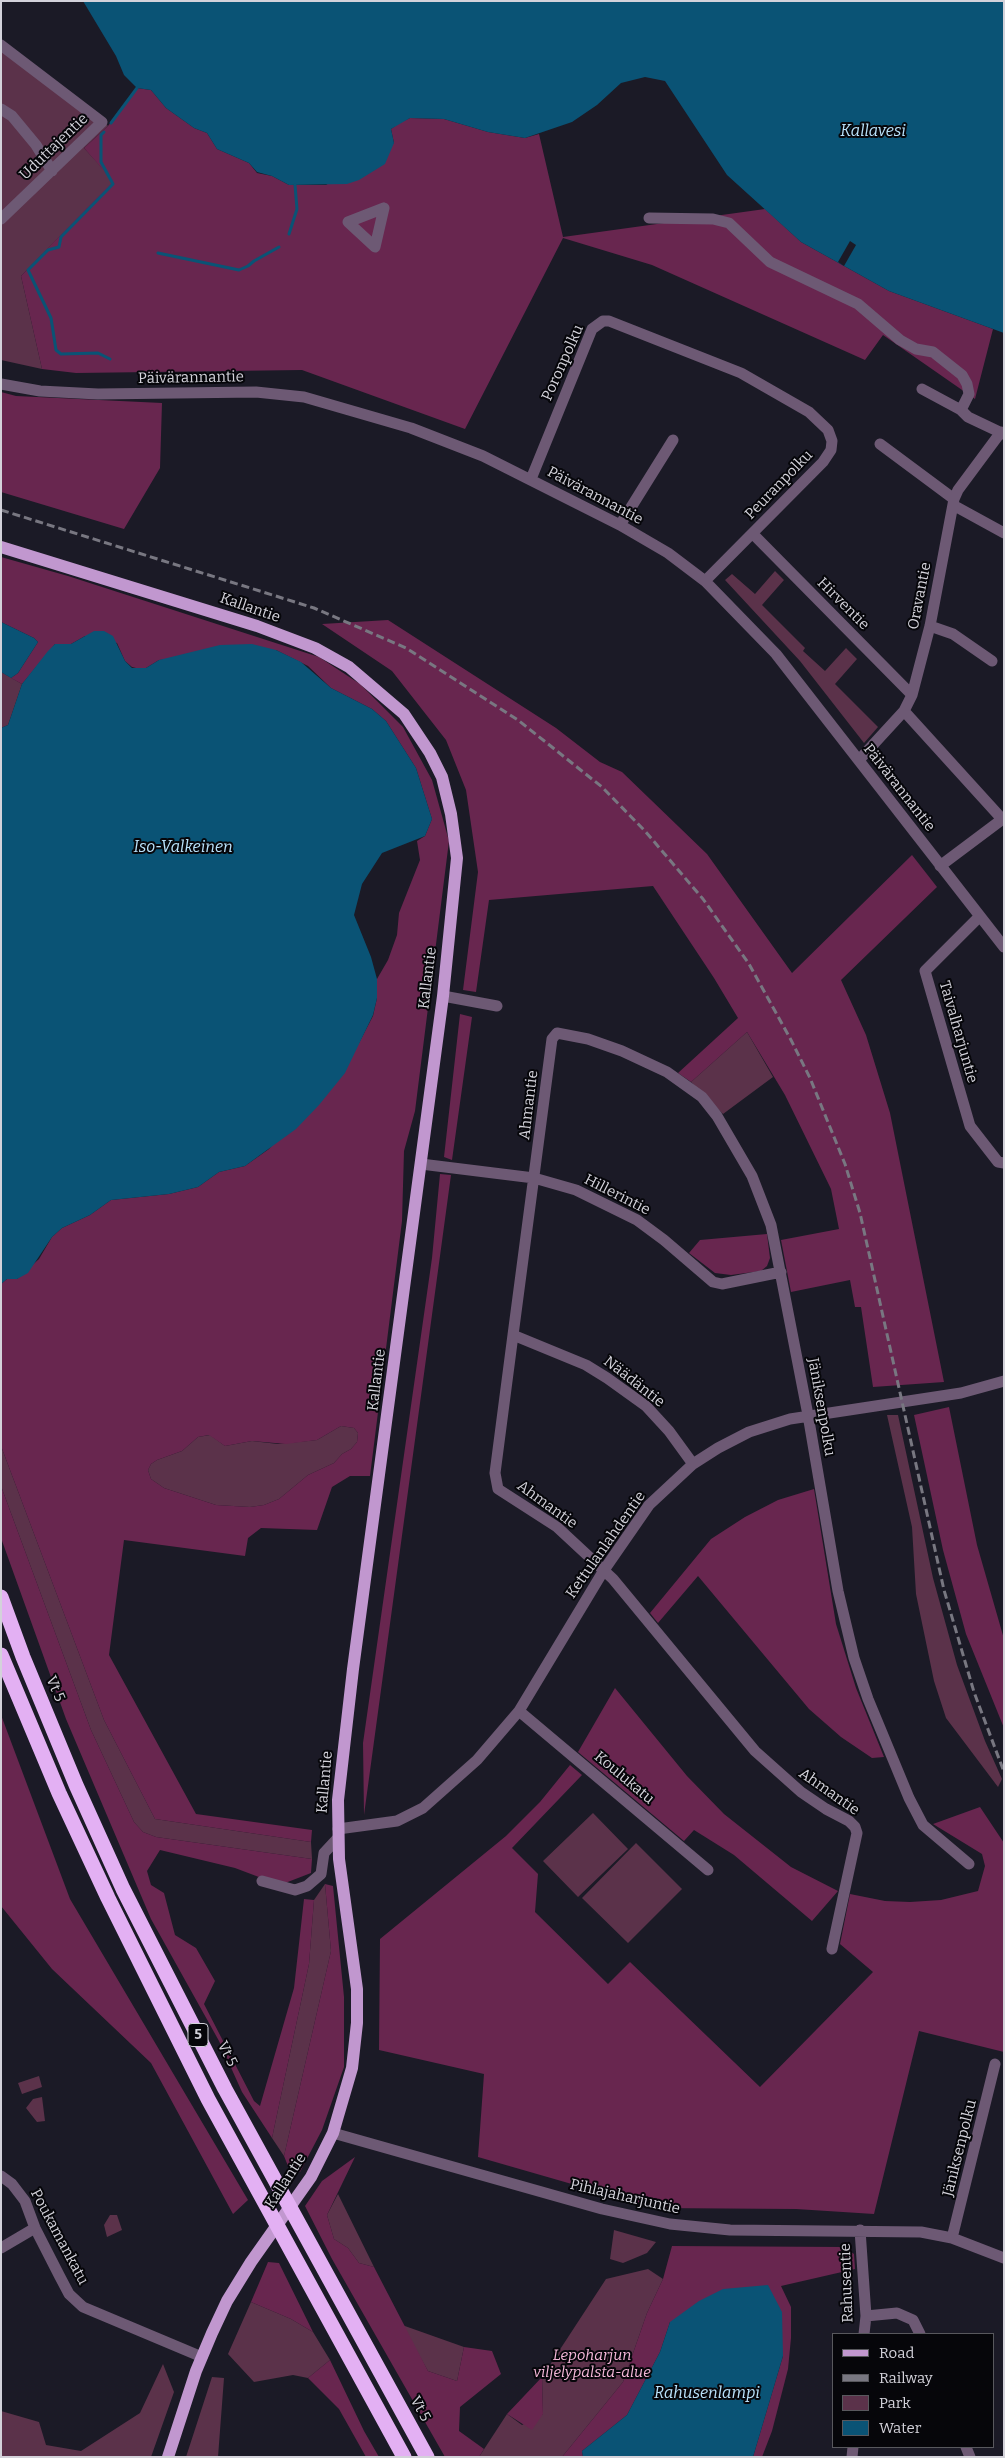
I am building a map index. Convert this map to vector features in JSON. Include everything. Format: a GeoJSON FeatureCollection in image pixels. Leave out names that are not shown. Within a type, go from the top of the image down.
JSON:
{"type":"FeatureCollection","features":[{"type":"Feature","properties":{"kind":"highway","name":"Vt 5"},"geometry":{"type":"LineString","coordinates":[[1,1597],[23,1657],[76,1785],[123,1889],[230,2098],[426,2457]]}},
{"type":"Feature","properties":{"kind":"highway","name":"5"},"geometry":{"type":"LineString","coordinates":[[1,1655],[59,1793],[199,2081],[404,2457]]}},
{"type":"Feature","properties":{"kind":"main road","name":"Kallantie"},"geometry":{"type":"LineString","coordinates":[[1,547],[240,621],[314,648],[349,667],[404,714],[430,753],[442,777],[452,814],[457,858],[443,996],[353,1669],[338,1800],[338,1834],[357,1988],[358,2023],[352,2068],[333,2133],[310,2177],[251,2262],[227,2301],[202,2357],[168,2457]]}},
{"type":"Feature","properties":{"kind":"street","name":"Uduttajentie"},"geometry":{"type":"LineString","coordinates":[[1,45],[102,122],[1,218]]}},
{"type":"Feature","properties":{"kind":"street"},"geometry":{"type":"LineString","coordinates":[[1,109],[12,116],[36,145],[52,171]]}},
{"type":"Feature","properties":{"kind":"street"},"geometry":{"type":"LineString","coordinates":[[649,218],[713,219],[729,223],[770,262],[858,304],[900,340],[916,349],[933,352],[962,375],[967,384],[968,394],[961,410]]}},
{"type":"Feature","properties":{"kind":"street","name":"Poronpolku"},"geometry":{"type":"LineString","coordinates":[[530,479],[592,329],[599,323],[609,321],[718,364]]}},
{"type":"Feature","properties":{"kind":"street","name":"Peuranpolku"},"geometry":{"type":"LineString","coordinates":[[704,582],[823,462],[830,450],[832,441],[828,430],[809,412],[741,373],[718,364]]}},
{"type":"Feature","properties":{"kind":"street","name":"Päivärannantie"},"geometry":{"type":"LineString","coordinates":[[1,384],[40,391],[98,394],[256,392],[304,397],[411,428],[483,456],[620,525],[668,553],[704,582],[776,654],[1004,947]]}},
{"type":"Feature","properties":{"kind":"street"},"geometry":{"type":"LineString","coordinates":[[922,389],[961,410],[968,417],[1002,433]]}},
{"type":"Feature","properties":{"kind":"street","name":"Oravantie"},"geometry":{"type":"LineString","coordinates":[[858,760],[904,711],[912,695],[930,626],[953,502],[958,490],[1002,433]]}},
{"type":"Feature","properties":{"kind":"street"},"geometry":{"type":"LineString","coordinates":[[620,525],[673,440]]}},
{"type":"Feature","properties":{"kind":"street"},"geometry":{"type":"LineString","coordinates":[[880,444],[953,502],[1004,533]]}},
{"type":"Feature","properties":{"kind":"street","name":"Hirventie"},"geometry":{"type":"LineString","coordinates":[[753,534],[912,695]]}},
{"type":"Feature","properties":{"kind":"street"},"geometry":{"type":"LineString","coordinates":[[930,626],[953,634],[992,661]]}},
{"type":"Feature","properties":{"kind":"street"},"geometry":{"type":"LineString","coordinates":[[904,711],[1003,818],[940,866]]}},
{"type":"Feature","properties":{"kind":"street","name":"Taivalharjuntie"},"geometry":{"type":"LineString","coordinates":[[979,916],[925,971],[970,1126],[998,1162],[1004,1162]]}},
{"type":"Feature","properties":{"kind":"street"},"geometry":{"type":"LineString","coordinates":[[443,996],[497,1006]]}},
{"type":"Feature","properties":{"kind":"street","name":"Ahmantie"},"geometry":{"type":"LineString","coordinates":[[557,1033],[552,1039],[495,1473],[498,1489],[557,1527],[604,1570],[756,1751],[801,1792],[826,1809],[850,1821],[857,1833],[832,1949]]}},
{"type":"Feature","properties":{"kind":"street","name":"Jäniksenpolku"},"geometry":{"type":"LineString","coordinates":[[557,1033],[588,1039],[622,1051],[666,1072],[702,1097],[717,1116],[752,1176],[771,1225],[781,1272],[838,1591],[854,1658],[868,1700],[909,1798],[923,1825],[969,1864]]}},
{"type":"Feature","properties":{"kind":"street","name":"Hillerintie"},"geometry":{"type":"LineString","coordinates":[[421,1164],[534,1178],[576,1190],[637,1220],[664,1240],[713,1282],[722,1284],[781,1272]]}},
{"type":"Feature","properties":{"kind":"street","name":"Näädäntie"},"geometry":{"type":"LineString","coordinates":[[513,1335],[586,1365],[607,1378],[646,1406],[669,1431],[693,1464]]}},
{"type":"Feature","properties":{"kind":"street","name":"Kettulanlahdentie"},"geometry":{"type":"LineString","coordinates":[[338,1834],[397,1821],[423,1808],[477,1760],[519,1711],[604,1570],[649,1505],[693,1464],[749,1432],[808,1415],[961,1393],[1004,1381]]}},
{"type":"Feature","properties":{"kind":"street","name":"Koulukatu"},"geometry":{"type":"LineString","coordinates":[[519,1711],[708,1870]]}},
{"type":"Feature","properties":{"kind":"street"},"geometry":{"type":"LineString","coordinates":[[262,1881],[295,1890],[308,1886],[321,1874],[324,1853],[338,1834]]}},
{"type":"Feature","properties":{"kind":"street","name":"Jäniksenpolku"},"geometry":{"type":"LineString","coordinates":[[952,2238],[996,2064]]}},
{"type":"Feature","properties":{"kind":"street","name":"Pihlajaharjuntie"},"geometry":{"type":"LineString","coordinates":[[333,2133],[602,2209],[670,2224],[730,2230],[922,2232],[952,2238],[1004,2258]]}},
{"type":"Feature","properties":{"kind":"street","name":"Poukamankatu"},"geometry":{"type":"LineString","coordinates":[[1,2176],[20,2194],[69,2294],[83,2308],[202,2357]]}},
{"type":"Feature","properties":{"kind":"street"},"geometry":{"type":"LineString","coordinates":[[1,2248],[35,2228]]}},
{"type":"Feature","properties":{"kind":"street","name":"Rahusentie"},"geometry":{"type":"LineString","coordinates":[[860,2230],[866,2316],[864,2333]]}},
{"type":"Feature","properties":{"kind":"street"},"geometry":{"type":"LineString","coordinates":[[866,2316],[897,2313],[913,2320],[920,2333]]}},
{"type":"Feature","properties":{"kind":"green space"},"geometry":{"type":"Polygon","coordinates":[[[1,40],[98,115],[108,126],[84,148],[114,181],[21,276],[42,369],[1,360],[1,40]]]}},
{"type":"Feature","properties":{"kind":"green space"},"geometry":{"type":"Polygon","coordinates":[[[775,571],[784,580],[762,605],[805,648],[803,651],[825,671],[846,648],[857,659],[835,684],[878,727],[864,743],[800,661],[725,580],[732,574],[755,594],[775,571]]]}},
{"type":"Feature","properties":{"kind":"green space"},"geometry":{"type":"Polygon","coordinates":[[[1,672],[22,684],[8,725],[1,728],[1,672]]]}},
{"type":"Feature","properties":{"kind":"green space"},"geometry":{"type":"Polygon","coordinates":[[[747,1032],[773,1077],[723,1114],[691,1082],[747,1032]]]}},
{"type":"Feature","properties":{"kind":"green space"},"geometry":{"type":"Polygon","coordinates":[[[887,1415],[898,1415],[933,1578],[957,1665],[985,1741],[1002,1779],[998,1787],[946,1718],[934,1681],[916,1594],[912,1527],[887,1415]]]}},
{"type":"Feature","properties":{"kind":"green space"},"geometry":{"type":"Polygon","coordinates":[[[341,1426],[354,1428],[358,1433],[357,1442],[351,1449],[342,1454],[334,1463],[308,1475],[279,1499],[264,1505],[250,1507],[216,1505],[164,1488],[151,1479],[148,1470],[151,1464],[157,1460],[182,1451],[198,1437],[210,1435],[225,1446],[252,1441],[278,1444],[317,1440],[341,1426]]]}},
{"type":"Feature","properties":{"kind":"green space"},"geometry":{"type":"Polygon","coordinates":[[[1,1446],[104,1720],[155,1819],[311,1842],[312,1859],[156,1837],[143,1832],[134,1822],[91,1730],[1,1486],[1,1446]]]}},
{"type":"Feature","properties":{"kind":"green space"},"geometry":{"type":"Polygon","coordinates":[[[593,1813],[628,1849],[578,1897],[543,1861],[593,1813]]]}},
{"type":"Feature","properties":{"kind":"green space"},"geometry":{"type":"Polygon","coordinates":[[[636,1843],[682,1889],[628,1943],[582,1898],[636,1843]]]}},
{"type":"Feature","properties":{"kind":"green space"},"geometry":{"type":"Polygon","coordinates":[[[325,1884],[331,1951],[284,2156],[272,2138],[309,1964],[314,1900],[325,1884]]]}},
{"type":"Feature","properties":{"kind":"green space"},"geometry":{"type":"Polygon","coordinates":[[[39,2076],[42,2087],[22,2094],[18,2083],[39,2076]]]}},
{"type":"Feature","properties":{"kind":"green space"},"geometry":{"type":"Polygon","coordinates":[[[42,2097],[45,2121],[37,2122],[26,2108],[33,2099],[42,2097]]]}},
{"type":"Feature","properties":{"kind":"green space"},"geometry":{"type":"Polygon","coordinates":[[[338,2194],[374,2267],[359,2263],[348,2248],[334,2239],[327,2215],[338,2194]]]}},
{"type":"Feature","properties":{"kind":"green space"},"geometry":{"type":"Polygon","coordinates":[[[110,2215],[117,2215],[122,2230],[107,2237],[104,2225],[110,2215]]]}},
{"type":"Feature","properties":{"kind":"green space"},"geometry":{"type":"Polygon","coordinates":[[[614,2230],[656,2242],[647,2253],[623,2263],[610,2259],[614,2230]]]}},
{"type":"Feature","properties":{"kind":"green space","name":"Lepoharjun viljelypalsta-alue"},"geometry":{"type":"Polygon","coordinates":[[[648,2269],[663,2279],[647,2313],[623,2382],[562,2457],[479,2457],[507,2414],[522,2425],[543,2414],[542,2377],[606,2279],[648,2269]]]}},
{"type":"Feature","properties":{"kind":"green space"},"geometry":{"type":"Polygon","coordinates":[[[251,2302],[291,2319],[313,2332],[330,2360],[308,2378],[293,2375],[254,2382],[228,2354],[251,2302]]]}},
{"type":"Feature","properties":{"kind":"green space"},"geometry":{"type":"Polygon","coordinates":[[[402,2325],[464,2347],[457,2381],[428,2371],[402,2325]]]}},
{"type":"Feature","properties":{"kind":"green space"},"geometry":{"type":"Polygon","coordinates":[[[163,2364],[174,2392],[151,2457],[1,2457],[1,2411],[39,2422],[46,2445],[81,2451],[140,2413],[163,2364]]]}},
{"type":"Feature","properties":{"kind":"green space"},"geometry":{"type":"Polygon","coordinates":[[[212,2377],[224,2378],[218,2457],[186,2457],[212,2377]]]}},
{"type":"Feature","properties":{"kind":"shaded area"},"geometry":{"type":"Polygon","coordinates":[[[137,88],[151,90],[166,108],[194,128],[207,133],[217,149],[249,163],[257,173],[272,176],[289,185],[326,185],[394,143],[391,129],[399,123],[410,118],[444,119],[488,132],[525,138],[539,134],[563,237],[765,209],[801,242],[889,291],[993,329],[975,399],[883,335],[865,360],[652,265],[563,238],[465,429],[302,370],[76,373],[42,369],[21,276],[113,181],[84,148],[108,126],[137,88]]]}},
{"type":"Feature","properties":{"kind":"shaded area"},"geometry":{"type":"Polygon","coordinates":[[[1,392],[16,396],[162,403],[160,468],[124,529],[1,492],[1,392]]]}},
{"type":"Feature","properties":{"kind":"shaded area"},"geometry":{"type":"Polygon","coordinates":[[[1,557],[68,576],[319,657],[360,684],[403,727],[432,780],[449,841],[415,1111],[404,1151],[402,1221],[370,1476],[350,1476],[332,1487],[317,1530],[261,1528],[248,1538],[245,1556],[124,1540],[109,1655],[196,1814],[312,1830],[311,1842],[155,1819],[104,1720],[1,1446],[1,1284],[7,1279],[17,1279],[39,1259],[52,1237],[62,1228],[90,1215],[111,1200],[169,1194],[198,1187],[219,1172],[245,1166],[269,1149],[359,1043],[373,1016],[377,998],[377,979],[388,960],[397,935],[399,913],[420,860],[417,841],[425,836],[432,819],[416,768],[386,721],[372,709],[331,688],[308,666],[276,650],[159,660],[146,668],[140,669],[132,667],[125,661],[117,643],[85,636],[71,644],[55,644],[22,684],[11,678],[18,673],[38,642],[34,638],[1,622],[1,557]],[[341,1426],[317,1440],[286,1444],[252,1441],[225,1446],[209,1435],[198,1437],[182,1451],[157,1460],[151,1464],[148,1470],[151,1479],[164,1488],[216,1505],[250,1507],[264,1505],[279,1499],[308,1475],[334,1463],[342,1454],[351,1449],[357,1442],[358,1433],[354,1428],[341,1426]]]}},
{"type":"Feature","properties":{"kind":"shaded area"},"geometry":{"type":"Polygon","coordinates":[[[388,620],[556,728],[600,762],[622,772],[707,854],[792,973],[912,855],[937,887],[841,980],[866,1035],[890,1113],[944,1382],[873,1387],[861,1307],[855,1307],[850,1280],[791,1292],[781,1240],[839,1229],[831,1189],[785,1095],[747,1032],[691,1082],[678,1073],[738,1018],[653,886],[489,900],[476,992],[463,990],[478,872],[466,790],[446,740],[392,671],[322,624],[388,620]]]}},
{"type":"Feature","properties":{"kind":"shaded area"},"geometry":{"type":"Polygon","coordinates":[[[460,1014],[472,1017],[452,1160],[444,1157],[460,1014]]]}},
{"type":"Feature","properties":{"kind":"shaded area"},"geometry":{"type":"Polygon","coordinates":[[[440,1174],[451,1175],[364,1815],[363,1743],[432,1258],[440,1174]]]}},
{"type":"Feature","properties":{"kind":"shaded area"},"geometry":{"type":"Polygon","coordinates":[[[767,1234],[770,1258],[767,1266],[761,1271],[731,1275],[715,1273],[689,1253],[700,1240],[767,1234]]]}},
{"type":"Feature","properties":{"kind":"shaded area"},"geometry":{"type":"Polygon","coordinates":[[[949,1407],[977,1545],[1004,1639],[1004,1728],[966,1634],[943,1550],[914,1415],[949,1407]]]}},
{"type":"Feature","properties":{"kind":"shaded area"},"geometry":{"type":"Polygon","coordinates":[[[1,1486],[91,1730],[134,1822],[143,1832],[156,1837],[312,1859],[311,1873],[280,1885],[235,1868],[160,1850],[147,1871],[151,1885],[164,1893],[175,1935],[196,1948],[215,1981],[204,2004],[254,2101],[260,2106],[294,1988],[304,1899],[314,1900],[309,1964],[272,2138],[242,2092],[219,2041],[151,1919],[66,1719],[1,1538],[1,1486]]]}},
{"type":"Feature","properties":{"kind":"shaded area"},"geometry":{"type":"Polygon","coordinates":[[[814,1489],[836,1624],[856,1688],[884,1757],[872,1758],[841,1737],[809,1709],[698,1576],[658,1623],[650,1613],[711,1539],[745,1517],[778,1500],[814,1489]]]}},
{"type":"Feature","properties":{"kind":"shaded area"},"geometry":{"type":"Polygon","coordinates":[[[615,1688],[687,1776],[724,1814],[791,1867],[838,1891],[812,1921],[734,1855],[694,1830],[684,1841],[578,1752],[615,1688]]]}},
{"type":"Feature","properties":{"kind":"shaded area"},"geometry":{"type":"Polygon","coordinates":[[[1,1715],[70,1899],[248,2200],[233,2214],[151,2063],[52,1969],[1,1906],[1,1715]]]}},
{"type":"Feature","properties":{"kind":"shaded area"},"geometry":{"type":"Polygon","coordinates":[[[570,1765],[582,1775],[512,1848],[538,1874],[535,1912],[608,1984],[630,1962],[760,2087],[873,1972],[840,1944],[850,1894],[885,1901],[910,1902],[941,1900],[978,1891],[985,1866],[982,1854],[933,1824],[980,1807],[1004,1843],[1004,2052],[919,2031],[874,2214],[796,2209],[655,2208],[478,2157],[484,2074],[379,2050],[380,1939],[506,1836],[540,1802],[570,1765]]]}},
{"type":"Feature","properties":{"kind":"shaded area"},"geometry":{"type":"Polygon","coordinates":[[[325,1884],[333,1886],[344,1997],[344,2067],[322,2130],[300,2172],[288,2166],[284,2156],[331,1951],[325,1884]]]}},
{"type":"Feature","properties":{"kind":"shaded area"},"geometry":{"type":"Polygon","coordinates":[[[355,2157],[327,2215],[334,2239],[348,2248],[359,2263],[374,2267],[428,2371],[457,2381],[464,2347],[492,2351],[501,2374],[460,2407],[459,2431],[484,2449],[479,2457],[445,2457],[332,2259],[305,2206],[322,2181],[355,2157]]]}},
{"type":"Feature","properties":{"kind":"shaded area"},"geometry":{"type":"Polygon","coordinates":[[[672,2246],[844,2247],[854,2254],[855,2269],[781,2286],[791,2307],[788,2369],[772,2431],[762,2457],[753,2457],[783,2356],[670,2322],[660,2352],[627,2415],[582,2451],[583,2457],[562,2457],[623,2382],[647,2313],[663,2279],[672,2246]]]}},
{"type":"Feature","properties":{"kind":"shaded area"},"geometry":{"type":"Polygon","coordinates":[[[268,2262],[279,2263],[313,2332],[291,2319],[251,2302],[268,2262]]]}},
{"type":"Feature","properties":{"kind":"shaded area"},"geometry":{"type":"Polygon","coordinates":[[[330,2360],[364,2431],[379,2457],[366,2457],[339,2409],[308,2378],[330,2360]]]}},
{"type":"Feature","properties":{"kind":"shaded area"},"geometry":{"type":"Polygon","coordinates":[[[542,2377],[543,2414],[532,2430],[507,2414],[542,2377]]]}},
{"type":"Feature","properties":{"kind":"water","name":"Kallavesi"},"geometry":{"type":"Polygon","coordinates":[[[83,1],[1004,1],[1004,333],[889,291],[801,242],[727,175],[665,81],[645,77],[621,83],[597,105],[572,122],[525,138],[488,132],[444,119],[410,118],[391,129],[394,143],[385,164],[359,180],[347,184],[289,185],[272,176],[257,172],[249,163],[217,149],[207,133],[194,128],[166,108],[151,90],[137,88],[124,75],[116,56],[83,1]]]}},
{"type":"Feature","properties":{"kind":"water"},"geometry":{"type":"Polygon","coordinates":[[[1,622],[34,638],[38,642],[18,673],[11,678],[1,672],[1,622]]]}},
{"type":"Feature","properties":{"kind":"water","name":"Iso-Valkeinen"},"geometry":{"type":"Polygon","coordinates":[[[94,631],[104,631],[113,636],[125,661],[132,668],[146,668],[159,660],[220,645],[252,644],[276,650],[301,662],[331,688],[372,709],[386,721],[416,768],[432,819],[425,836],[382,853],[362,884],[354,915],[371,957],[377,979],[377,998],[373,1015],[345,1073],[319,1105],[296,1129],[245,1166],[219,1172],[198,1187],[169,1194],[111,1200],[90,1215],[62,1228],[52,1237],[28,1273],[17,1279],[7,1279],[1,1284],[1,728],[8,725],[22,684],[48,651],[55,644],[71,644],[94,631]]]}},
{"type":"Feature","properties":{"kind":"water","name":"Rahusenlampi"},"geometry":{"type":"Polygon","coordinates":[[[768,2285],[782,2312],[783,2356],[753,2457],[583,2457],[582,2451],[627,2415],[660,2352],[670,2322],[699,2301],[723,2289],[768,2285]]]}},
{"type":"Feature","properties":{"kind":"pier"},"geometry":{"type":"Polygon","coordinates":[[[850,241],[856,245],[844,266],[838,262],[850,241]]]}},
{"type":"Feature","properties":{"kind":"waterway"},"geometry":{"type":"LineString","coordinates":[[111,123],[137,88]]}},
{"type":"Feature","properties":{"kind":"waterway"},"geometry":{"type":"LineString","coordinates":[[104,132],[101,135],[101,162],[113,184],[61,237],[59,247],[48,250],[28,270],[51,318],[56,350],[61,354],[98,353],[110,359]]}},
{"type":"Feature","properties":{"kind":"waterway"},"geometry":{"type":"LineString","coordinates":[[289,234],[297,209],[295,185]]}},
{"type":"Feature","properties":{"kind":"waterway"},"geometry":{"type":"LineString","coordinates":[[158,253],[239,270],[279,247]]}},
{"type":"Feature","properties":{"kind":"railway"},"geometry":{"type":"LineString","coordinates":[[1,510],[314,608],[406,648],[518,720],[602,787],[645,831],[703,899],[749,964],[791,1040],[810,1078],[845,1164],[860,1213],[944,1590],[974,1692],[1004,1772]]}}]}
